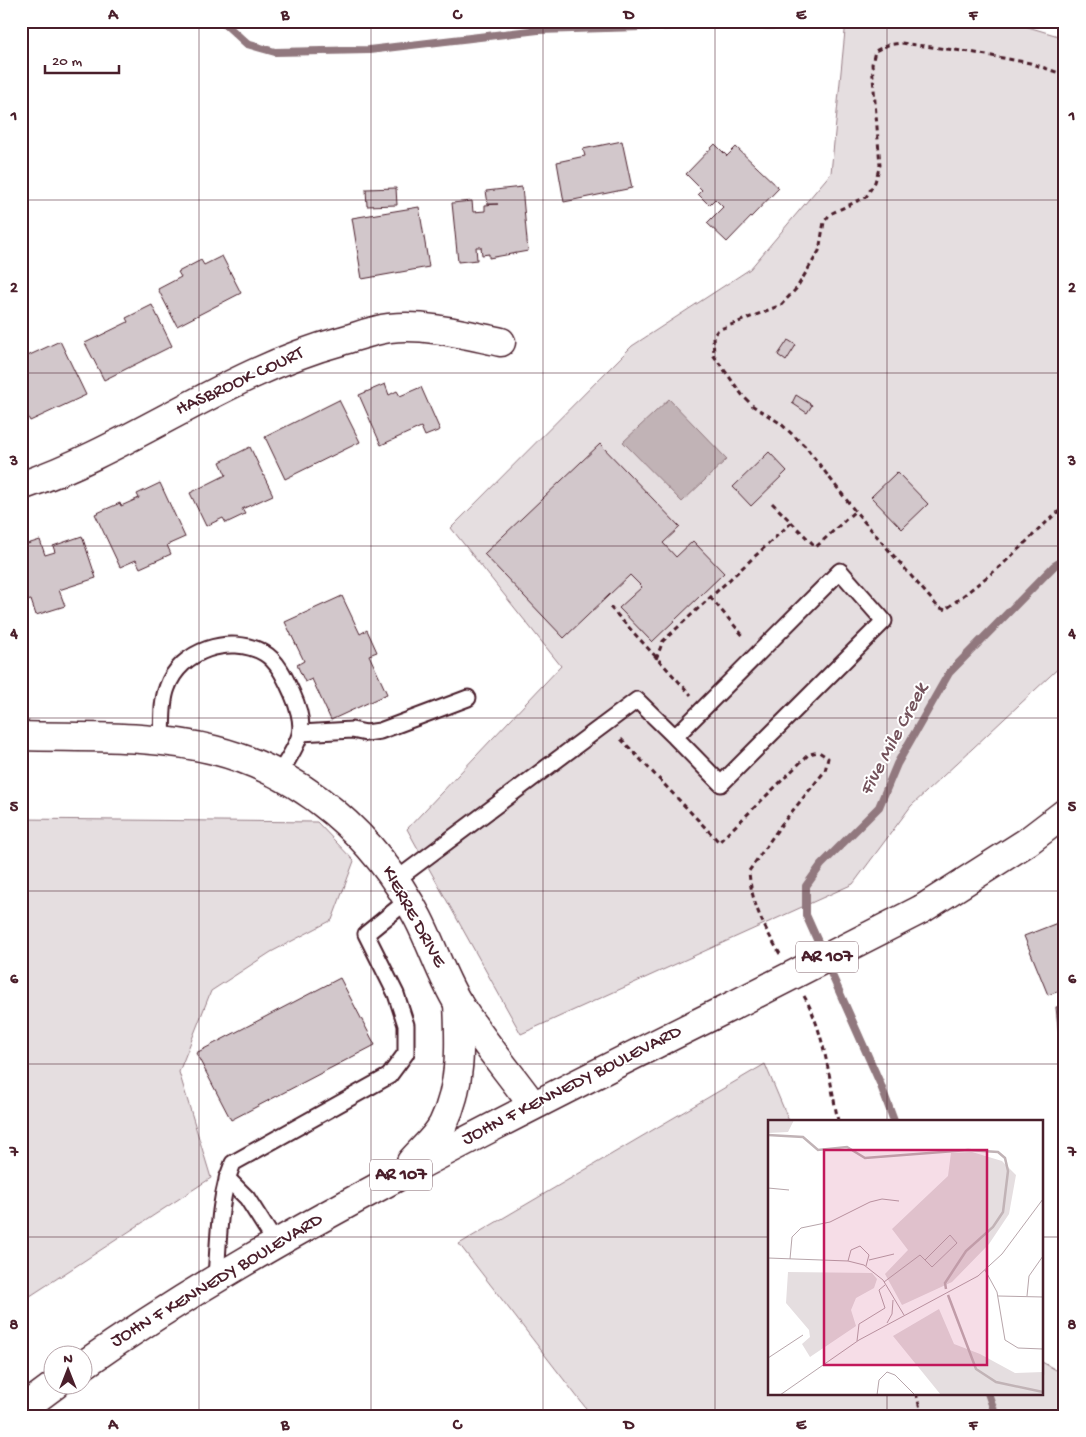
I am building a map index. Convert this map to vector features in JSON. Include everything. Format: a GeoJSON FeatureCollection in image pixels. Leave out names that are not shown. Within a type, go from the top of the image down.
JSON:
{"type":"FeatureCollection","features":[{"type":"Feature","properties":{"kind":"main road","name":"HASBROOK COURT"},"geometry":{"type":"LineString","coordinates":[[21,486],[79,462],[262,369],[307,350],[387,328],[434,328],[501,342]]}},
{"type":"Feature","properties":{"kind":"main road","name":"KIERRE DRIVE"},"geometry":{"type":"LineString","coordinates":[[21,736],[162,741],[228,754],[279,774],[315,796],[357,831],[390,869],[458,1003],[532,1104]]}},
{"type":"Feature","properties":{"kind":"main road","name":"JOHN F KENNEDY BOULEVARD"},"geometry":{"type":"LineString","coordinates":[[92,1359],[216,1277],[275,1242],[532,1104],[732,1006],[922,909],[1027,842],[1065,813]]}},
{"type":"Feature","properties":{"kind":"main road"},"geometry":{"type":"LineString","coordinates":[[400,1175],[438,1132],[453,1097],[457,1081],[460,1046],[458,1003]]}},
{"type":"Feature","properties":{"kind":"main road"},"geometry":{"type":"LineString","coordinates":[[21,1410],[43,1394]]}},
{"type":"Feature","properties":{"kind":"lane"},"geometry":{"type":"LineString","coordinates":[[216,1277],[222,1204],[227,1178],[233,1163],[389,1076],[406,1053],[406,1025],[396,994],[366,934],[402,890],[637,700],[721,784],[884,620],[840,571],[675,737]]}},
{"type":"Feature","properties":{"kind":"lane"},"geometry":{"type":"LineString","coordinates":[[162,741],[166,689],[176,669],[196,652],[220,646],[241,644],[266,654],[283,674],[298,704],[301,733],[279,774]]}},
{"type":"Feature","properties":{"kind":"lane"},"geometry":{"type":"LineString","coordinates":[[301,733],[352,730],[366,733],[380,731],[468,698]]}},
{"type":"Feature","properties":{"kind":"lane"},"geometry":{"type":"LineString","coordinates":[[227,1178],[248,1198],[275,1242]]}},
{"type":"Feature","properties":{"kind":"path"},"geometry":{"type":"LineString","coordinates":[[1065,75],[1030,63],[970,52],[901,43],[888,45],[875,51],[872,64],[880,166],[875,182],[866,197],[830,214],[824,222],[819,251],[796,289],[781,305],[735,322],[718,330],[713,336],[714,356],[743,396],[753,406],[780,423],[806,447],[855,511],[938,607],[945,610],[1002,566],[1054,515],[1065,507]]}},
{"type":"Feature","properties":{"kind":"path"},"geometry":{"type":"LineString","coordinates":[[772,503],[816,547],[855,511]]}},
{"type":"Feature","properties":{"kind":"path"},"geometry":{"type":"LineString","coordinates":[[656,659],[663,640],[792,522]]}},
{"type":"Feature","properties":{"kind":"path"},"geometry":{"type":"LineString","coordinates":[[710,597],[746,638]]}},
{"type":"Feature","properties":{"kind":"path"},"geometry":{"type":"LineString","coordinates":[[610,607],[656,659],[704,708]]}},
{"type":"Feature","properties":{"kind":"path"},"geometry":{"type":"LineString","coordinates":[[621,739],[719,842],[809,754],[819,752],[828,758],[825,771],[781,825],[749,870],[752,898],[759,917],[782,957]]}},
{"type":"Feature","properties":{"kind":"path"},"geometry":{"type":"LineString","coordinates":[[800,989],[810,1006],[823,1050],[838,1120]]}},
{"type":"Feature","properties":{"kind":"path"},"geometry":{"type":"LineString","coordinates":[[916,1394],[922,1416]]}},
{"type":"Feature","properties":{"kind":"shaded area"},"geometry":{"type":"Polygon","coordinates":[[[846,21],[1008,21],[1065,38],[1065,662],[911,806],[853,884],[521,1034],[407,829],[561,666],[451,528],[632,346],[750,269],[831,173],[846,21]]]}},
{"type":"Feature","properties":{"kind":"shaded area"},"geometry":{"type":"Polygon","coordinates":[[[669,399],[727,459],[682,502],[623,442],[669,399]]]}},
{"type":"Feature","properties":{"kind":"shaded area"},"geometry":{"type":"Polygon","coordinates":[[[21,819],[317,822],[354,861],[332,920],[271,952],[211,991],[179,1072],[211,1178],[21,1302],[21,819]]]}},
{"type":"Feature","properties":{"kind":"shaded area"},"geometry":{"type":"Polygon","coordinates":[[[765,1064],[789,1120],[768,1120],[768,1394],[1044,1394],[1044,1363],[1065,1375],[1065,1416],[592,1416],[459,1244],[765,1064]]]}},
{"type":"Feature","properties":{"kind":"building"},"geometry":{"type":"Polygon","coordinates":[[[622,141],[632,188],[564,202],[557,162],[585,156],[583,149],[622,141]]]}},
{"type":"Feature","properties":{"kind":"building"},"geometry":{"type":"Polygon","coordinates":[[[715,144],[727,156],[736,147],[779,188],[727,242],[707,223],[723,207],[715,199],[709,205],[698,194],[702,190],[686,174],[715,144]]]}},
{"type":"Feature","properties":{"kind":"building"},"geometry":{"type":"Polygon","coordinates":[[[522,187],[528,251],[489,258],[489,254],[482,255],[481,247],[476,247],[477,260],[458,262],[452,203],[472,201],[473,212],[485,211],[485,205],[498,204],[488,204],[486,191],[522,187]]]}},
{"type":"Feature","properties":{"kind":"building"},"geometry":{"type":"Polygon","coordinates":[[[396,188],[397,205],[367,206],[366,189],[396,188]]]}},
{"type":"Feature","properties":{"kind":"building"},"geometry":{"type":"Polygon","coordinates":[[[419,207],[429,267],[362,279],[352,218],[419,207]]]}},
{"type":"Feature","properties":{"kind":"building"},"geometry":{"type":"Polygon","coordinates":[[[222,256],[241,293],[177,326],[158,289],[181,277],[178,272],[201,260],[204,265],[222,256]]]}},
{"type":"Feature","properties":{"kind":"building"},"geometry":{"type":"Polygon","coordinates":[[[152,305],[172,346],[104,380],[85,343],[128,322],[126,318],[152,305]]]}},
{"type":"Feature","properties":{"kind":"building"},"geometry":{"type":"Polygon","coordinates":[[[788,340],[796,345],[786,361],[778,355],[788,340]]]}},
{"type":"Feature","properties":{"kind":"building"},"geometry":{"type":"Polygon","coordinates":[[[60,341],[86,395],[30,421],[21,403],[21,359],[60,341]]]}},
{"type":"Feature","properties":{"kind":"building"},"geometry":{"type":"Polygon","coordinates":[[[385,384],[389,395],[397,391],[400,396],[421,387],[440,430],[425,436],[421,427],[381,445],[359,395],[385,384]]]}},
{"type":"Feature","properties":{"kind":"building"},"geometry":{"type":"Polygon","coordinates":[[[796,395],[812,405],[807,413],[792,403],[796,395]]]}},
{"type":"Feature","properties":{"kind":"building"},"geometry":{"type":"Polygon","coordinates":[[[339,400],[360,442],[285,479],[265,437],[339,400]]]}},
{"type":"Feature","properties":{"kind":"building"},"geometry":{"type":"Polygon","coordinates":[[[600,444],[680,527],[663,543],[676,557],[693,541],[724,573],[652,642],[619,608],[642,587],[630,575],[564,638],[484,554],[600,444]]]}},
{"type":"Feature","properties":{"kind":"building"},"geometry":{"type":"Polygon","coordinates":[[[250,447],[273,495],[242,509],[245,514],[226,523],[223,518],[206,526],[190,493],[226,475],[220,462],[250,447]]]}},
{"type":"Feature","properties":{"kind":"building"},"geometry":{"type":"Polygon","coordinates":[[[769,452],[787,471],[751,506],[733,487],[769,452]]]}},
{"type":"Feature","properties":{"kind":"building"},"geometry":{"type":"Polygon","coordinates":[[[897,472],[928,504],[902,529],[871,497],[897,472]]]}},
{"type":"Feature","properties":{"kind":"building"},"geometry":{"type":"Polygon","coordinates":[[[160,483],[185,537],[167,545],[171,554],[140,568],[136,560],[120,567],[95,514],[120,503],[121,506],[139,498],[137,494],[160,483]]]}},
{"type":"Feature","properties":{"kind":"building"},"geometry":{"type":"Polygon","coordinates":[[[82,536],[96,578],[59,590],[65,606],[36,615],[31,600],[26,601],[21,587],[21,546],[40,540],[45,555],[55,552],[53,546],[82,536]]]}},
{"type":"Feature","properties":{"kind":"building"},"geometry":{"type":"Polygon","coordinates":[[[342,596],[360,634],[367,630],[377,652],[369,655],[387,694],[331,720],[312,679],[305,682],[297,665],[304,661],[285,622],[342,596]]]}},
{"type":"Feature","properties":{"kind":"building"},"geometry":{"type":"Polygon","coordinates":[[[1065,920],[1065,989],[1048,995],[1024,936],[1065,920]]]}},
{"type":"Feature","properties":{"kind":"building"},"geometry":{"type":"Polygon","coordinates":[[[340,978],[375,1045],[231,1120],[196,1053],[340,978]]]}},
{"type":"Feature","properties":{"kind":"building"},"geometry":{"type":"Polygon","coordinates":[[[1065,1006],[1065,1075],[1063,1075],[1056,1007],[1065,1006]]]}},
{"type":"Feature","properties":{"kind":"waterway","name":"Five Mile Creek"},"geometry":{"type":"LineString","coordinates":[[222,21],[247,44],[275,52],[369,50],[538,30],[674,26],[706,21]]}},
{"type":"Feature","properties":{"kind":"waterway","name":"Five Mile Creek"},"geometry":{"type":"LineString","coordinates":[[720,21],[772,26],[824,21]]}},
{"type":"Feature","properties":{"kind":"waterway","name":"Five Mile Creek"},"geometry":{"type":"LineString","coordinates":[[823,953],[806,915],[806,886],[821,865],[879,807],[897,764],[949,673],[1054,566],[1065,559]]}},
{"type":"Feature","properties":{"kind":"waterway","name":"Five Mile Creek"},"geometry":{"type":"LineString","coordinates":[[827,964],[880,1083],[894,1120]]}},
{"type":"Feature","properties":{"kind":"waterway","name":"Five Mile Creek"},"geometry":{"type":"LineString","coordinates":[[988,1394],[996,1416]]}}]}
